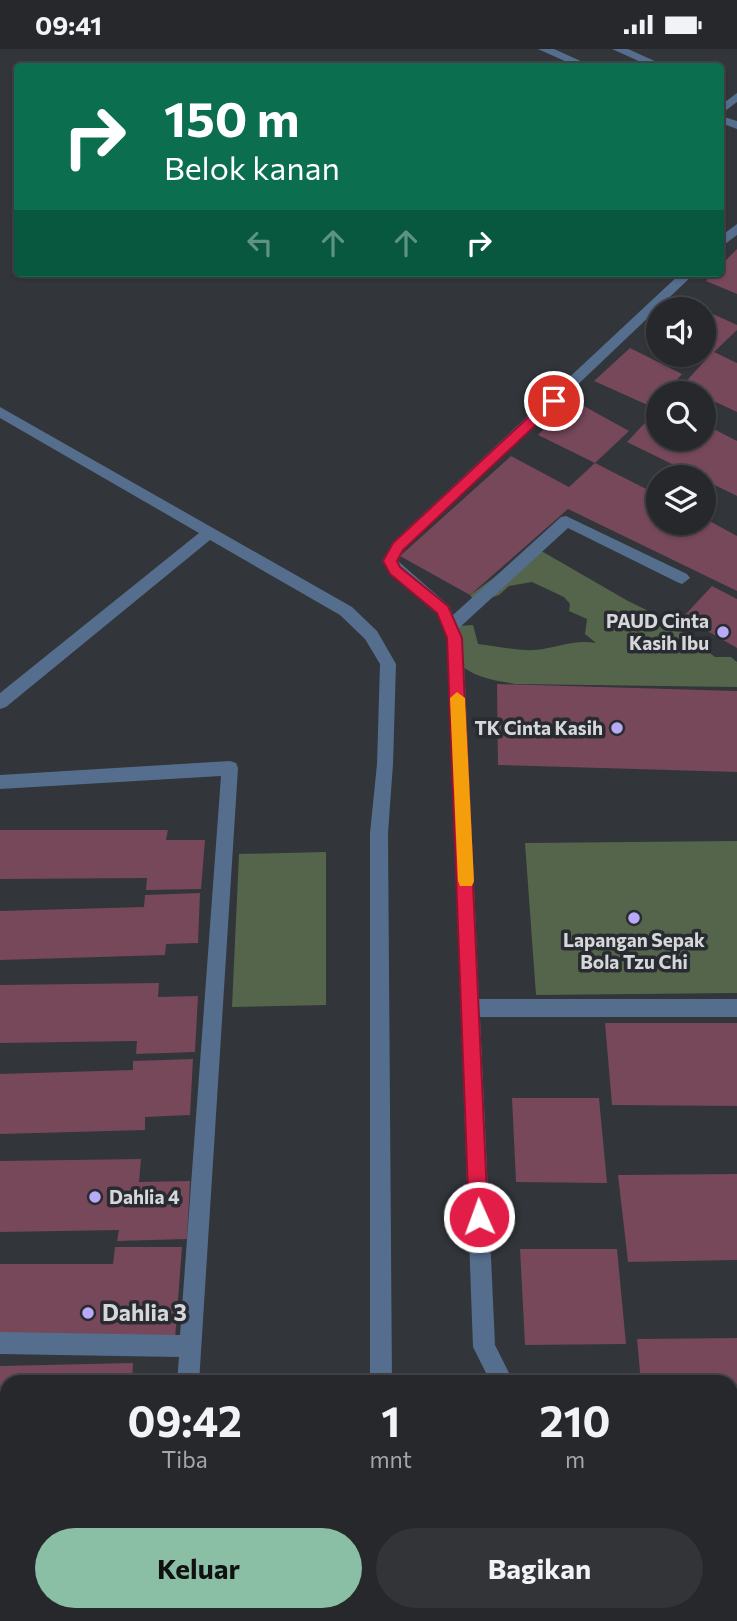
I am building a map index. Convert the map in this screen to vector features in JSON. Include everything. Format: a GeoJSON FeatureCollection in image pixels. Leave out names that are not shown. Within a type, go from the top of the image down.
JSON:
{"type":"FeatureCollection","features":[{"type":"Feature","properties":{"kind":"street"},"geometry":{"type":"LineString","coordinates":[[544,49],[579,63]]}},
{"type":"Feature","properties":{"kind":"street"},"geometry":{"type":"LineString","coordinates":[[618,49],[653,63]]}},
{"type":"Feature","properties":{"kind":"street"},"geometry":{"type":"LineString","coordinates":[[724,108],[737,96]]}},
{"type":"Feature","properties":{"kind":"street"},"geometry":{"type":"LineString","coordinates":[[724,240],[737,228]]}},
{"type":"Feature","properties":{"kind":"street"},"geometry":{"type":"LineString","coordinates":[[499,1375],[484,1347],[455,643],[443,610],[395,570],[390,561],[393,554],[685,277]]}},
{"type":"Feature","properties":{"kind":"street"},"geometry":{"type":"LineString","coordinates":[[0,412],[346,611],[371,635],[388,664],[386,764],[379,833],[381,1375]]}},
{"type":"Feature","properties":{"kind":"street"},"geometry":{"type":"LineString","coordinates":[[450,627],[566,521],[682,578]]}},
{"type":"Feature","properties":{"kind":"street"},"geometry":{"type":"LineString","coordinates":[[0,702],[209,533]]}},
{"type":"Feature","properties":{"kind":"street"},"geometry":{"type":"LineString","coordinates":[[0,782],[230,768],[188,1375]]}},
{"type":"Feature","properties":{"kind":"street"},"geometry":{"type":"LineString","coordinates":[[471,1008],[737,1008]]}},
{"type":"Feature","properties":{"kind":"street"},"geometry":{"type":"LineString","coordinates":[[0,1343],[190,1346]]}},
{"type":"Feature","properties":{"kind":"green space"},"geometry":{"type":"Polygon","coordinates":[[[531,545],[628,601],[665,619],[715,657],[731,657],[737,662],[737,687],[515,684],[470,672],[457,662],[458,626],[473,625],[478,644],[514,649],[535,650],[573,643],[596,643],[585,634],[587,619],[569,611],[570,604],[564,597],[532,582],[509,586],[499,595],[476,603],[470,595],[506,569],[531,545]]]}},
{"type":"Feature","properties":{"kind":"green space","name":"Lapangan Sepak Bola Tzu Chi"},"geometry":{"type":"Polygon","coordinates":[[[737,841],[737,993],[536,995],[525,843],[737,841]]]}},
{"type":"Feature","properties":{"kind":"green space"},"geometry":{"type":"Polygon","coordinates":[[[326,852],[326,1005],[232,1007],[239,854],[326,852]]]}},
{"type":"Feature","properties":{"kind":"building"},"geometry":{"type":"Polygon","coordinates":[[[737,249],[737,294],[706,281],[710,277],[724,277],[724,262],[737,249]]]}},
{"type":"Feature","properties":{"kind":"building"},"geometry":{"type":"Polygon","coordinates":[[[716,315],[737,325],[737,330],[716,350],[716,315]]]}},
{"type":"Feature","properties":{"kind":"building"},"geometry":{"type":"Polygon","coordinates":[[[630,348],[646,356],[646,367],[668,367],[682,374],[676,381],[646,381],[646,404],[594,381],[630,348]]]}},
{"type":"Feature","properties":{"kind":"building"},"geometry":{"type":"Polygon","coordinates":[[[716,353],[737,363],[737,412],[716,402],[716,381],[686,381],[699,367],[716,367],[716,353]]]}},
{"type":"Feature","properties":{"kind":"building"},"geometry":{"type":"Polygon","coordinates":[[[573,400],[629,431],[595,463],[538,435],[573,400]]]}},
{"type":"Feature","properties":{"kind":"building"},"geometry":{"type":"Polygon","coordinates":[[[646,422],[646,451],[716,451],[716,430],[737,441],[737,496],[716,486],[716,465],[674,465],[627,442],[646,422]]]}},
{"type":"Feature","properties":{"kind":"building"},"geometry":{"type":"Polygon","coordinates":[[[511,456],[569,487],[595,463],[646,489],[646,535],[716,535],[716,525],[737,536],[737,591],[568,509],[470,595],[400,556],[511,456]]]}},
{"type":"Feature","properties":{"kind":"building","name":"PAUD Cinta Kasih Ibu"},"geometry":{"type":"Polygon","coordinates":[[[712,586],[737,599],[737,648],[683,617],[712,586]]]}},
{"type":"Feature","properties":{"kind":"building","name":"TK Cinta Kasih"},"geometry":{"type":"Polygon","coordinates":[[[497,684],[737,691],[737,772],[498,765],[497,684]]]}},
{"type":"Feature","properties":{"kind":"building"},"geometry":{"type":"Polygon","coordinates":[[[0,830],[168,830],[166,840],[205,840],[201,889],[146,890],[147,878],[0,879],[0,830]]]}},
{"type":"Feature","properties":{"kind":"building"},"geometry":{"type":"Polygon","coordinates":[[[200,893],[198,943],[166,944],[165,955],[0,960],[0,911],[144,907],[145,895],[200,893]]]}},
{"type":"Feature","properties":{"kind":"building"},"geometry":{"type":"Polygon","coordinates":[[[159,983],[158,997],[198,996],[195,1052],[136,1054],[137,1041],[0,1043],[0,985],[159,983]]]}},
{"type":"Feature","properties":{"kind":"building"},"geometry":{"type":"Polygon","coordinates":[[[605,1023],[737,1023],[737,1106],[612,1105],[605,1023]]]}},
{"type":"Feature","properties":{"kind":"building"},"geometry":{"type":"Polygon","coordinates":[[[193,1059],[190,1115],[145,1117],[145,1130],[0,1134],[0,1074],[133,1070],[133,1061],[193,1059]]]}},
{"type":"Feature","properties":{"kind":"building"},"geometry":{"type":"Polygon","coordinates":[[[512,1098],[599,1098],[607,1183],[516,1182],[512,1098]]]}},
{"type":"Feature","properties":{"kind":"building","name":"Dahlia 4"},"geometry":{"type":"Polygon","coordinates":[[[141,1159],[139,1182],[190,1181],[187,1239],[117,1241],[119,1230],[0,1232],[0,1161],[141,1159]]]}},
{"type":"Feature","properties":{"kind":"building"},"geometry":{"type":"Polygon","coordinates":[[[737,1174],[737,1260],[628,1262],[618,1175],[737,1174]]]}},
{"type":"Feature","properties":{"kind":"building","name":"Dahlia 3"},"geometry":{"type":"Polygon","coordinates":[[[115,1247],[182,1247],[175,1339],[0,1335],[0,1264],[113,1264],[115,1247]]]}},
{"type":"Feature","properties":{"kind":"building"},"geometry":{"type":"Polygon","coordinates":[[[520,1249],[617,1249],[626,1344],[525,1345],[520,1249]]]}},
{"type":"Feature","properties":{"kind":"building"},"geometry":{"type":"Polygon","coordinates":[[[737,1338],[737,1375],[640,1375],[637,1339],[737,1338]]]}},
{"type":"Feature","properties":{"kind":"building"},"geometry":{"type":"Polygon","coordinates":[[[133,1363],[132,1375],[0,1375],[0,1366],[133,1363]]]}},
{"type":"Feature","properties":{"kind":"slow traffic"},"geometry":{"type":"LineString","coordinates":[[457,698],[466,881]]}},
{"type":"Feature","properties":{"kind":"place","name":"PAUD Cinta Kasih Ibu"},"geometry":{"type":"Point","coordinates":[723,632]}},
{"type":"Feature","properties":{"kind":"place","name":"TK Cinta Kasih"},"geometry":{"type":"Point","coordinates":[617,728]}},
{"type":"Feature","properties":{"kind":"place","name":"Lapangan Sepak Bola Tzu Chi"},"geometry":{"type":"Point","coordinates":[634,918]}},
{"type":"Feature","properties":{"kind":"place","name":"Dahlia 4"},"geometry":{"type":"Point","coordinates":[95,1197]}},
{"type":"Feature","properties":{"kind":"place","name":"Dahlia 3"},"geometry":{"type":"Point","coordinates":[88,1313]}},
{"type":"Feature","properties":{"kind":"route"},"geometry":{"type":"LineString","coordinates":[[479,1217],[455,638],[443,610],[395,570],[390,561],[398,547],[554,401]]}}]}
